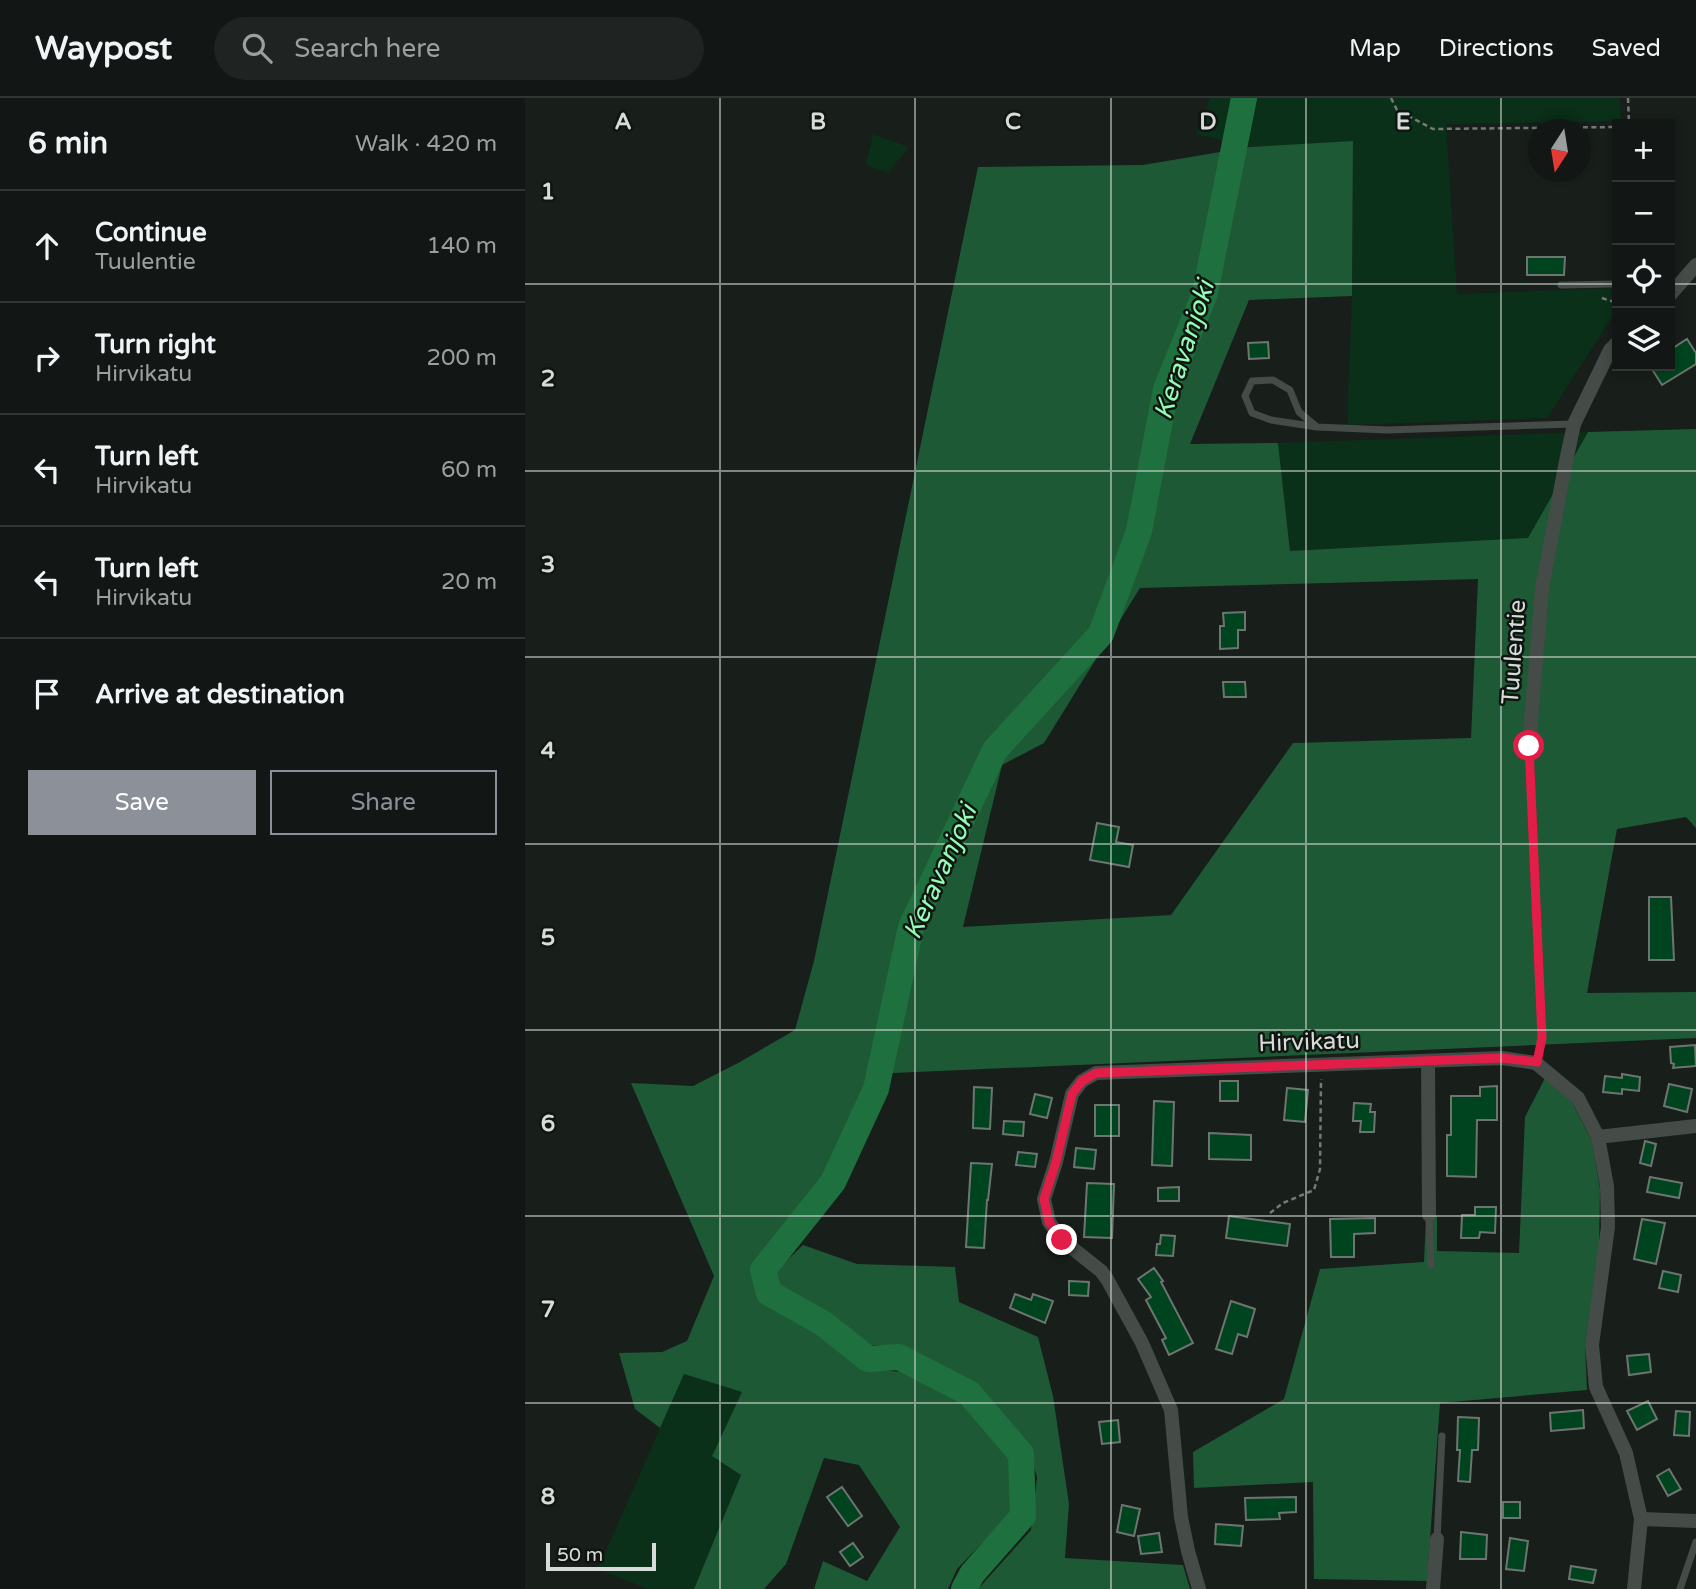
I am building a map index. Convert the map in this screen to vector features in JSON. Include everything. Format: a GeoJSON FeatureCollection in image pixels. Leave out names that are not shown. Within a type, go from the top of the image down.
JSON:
{"type":"FeatureCollection","features":[{"type":"Feature","properties":{"kind":"street"},"geometry":{"type":"LineString","coordinates":[[1675,286],[1696,265]]}},
{"type":"Feature","properties":{"kind":"street","name":"Tuulentie"},"geometry":{"type":"LineString","coordinates":[[1529,746],[1542,588],[1566,461],[1574,424],[1612,347]]}},
{"type":"Feature","properties":{"kind":"street","name":"Hirvikatu"},"geometry":{"type":"LineString","coordinates":[[1199,1589],[1181,1517],[1171,1410],[1142,1343],[1107,1279],[1101,1271],[1062,1240],[1049,1222],[1044,1199],[1072,1094],[1082,1081],[1096,1073],[1502,1058],[1537,1062]]}},
{"type":"Feature","properties":{"kind":"street"},"geometry":{"type":"LineString","coordinates":[[1428,1061],[1429,1215]]}},
{"type":"Feature","properties":{"kind":"street"},"geometry":{"type":"LineString","coordinates":[[1537,1062],[1578,1098],[1598,1138],[1607,1186],[1608,1227],[1592,1345],[1596,1387],[1626,1453],[1641,1519],[1634,1589]]}},
{"type":"Feature","properties":{"kind":"street"},"geometry":{"type":"LineString","coordinates":[[1598,1138],[1696,1126]]}},
{"type":"Feature","properties":{"kind":"street"},"geometry":{"type":"LineString","coordinates":[[1641,1519],[1696,1521]]}},
{"type":"Feature","properties":{"kind":"street"},"geometry":{"type":"LineString","coordinates":[[1433,1589],[1437,1539]]}},
{"type":"Feature","properties":{"kind":"lane"},"geometry":{"type":"LineString","coordinates":[[1561,285],[1612,284]]}},
{"type":"Feature","properties":{"kind":"lane"},"geometry":{"type":"LineString","coordinates":[[1317,427],[1299,412],[1290,390],[1273,380],[1252,381],[1245,396],[1252,413],[1271,420],[1317,427],[1387,430],[1574,424]]}},
{"type":"Feature","properties":{"kind":"lane"},"geometry":{"type":"LineString","coordinates":[[1429,1215],[1431,1265]]}},
{"type":"Feature","properties":{"kind":"lane"},"geometry":{"type":"LineString","coordinates":[[1437,1539],[1442,1436]]}},
{"type":"Feature","properties":{"kind":"lane"},"geometry":{"type":"LineString","coordinates":[[1680,1589],[1696,1542]]}},
{"type":"Feature","properties":{"kind":"path"},"geometry":{"type":"LineString","coordinates":[[1391,98],[1397,110],[1433,130],[1612,127]]}},
{"type":"Feature","properties":{"kind":"path"},"geometry":{"type":"LineString","coordinates":[[1628,98],[1629,119]]}},
{"type":"Feature","properties":{"kind":"path"},"geometry":{"type":"LineString","coordinates":[[1602,298],[1612,301]]}},
{"type":"Feature","properties":{"kind":"path"},"geometry":{"type":"LineString","coordinates":[[1529,746],[1542,1038],[1537,1062]]}},
{"type":"Feature","properties":{"kind":"path"},"geometry":{"type":"LineString","coordinates":[[1270,1213],[1283,1203],[1314,1190],[1321,1169],[1321,1065]]}},
{"type":"Feature","properties":{"kind":"green space"},"geometry":{"type":"Polygon","coordinates":[[[1210,98],[1620,98],[1621,119],[1612,121],[1528,119],[1528,123],[1446,124],[1457,294],[1612,288],[1612,317],[1547,418],[1347,425],[1352,296],[1353,141],[1250,147],[1196,134],[1210,98]]]}},
{"type":"Feature","properties":{"kind":"green space"},"geometry":{"type":"Polygon","coordinates":[[[873,134],[909,147],[888,173],[866,165],[873,134]]]}},
{"type":"Feature","properties":{"kind":"green space"},"geometry":{"type":"Polygon","coordinates":[[[1353,141],[1352,296],[1249,300],[1190,444],[1278,443],[1290,551],[1528,538],[1588,432],[1696,429],[1696,828],[1686,817],[1617,829],[1587,993],[1696,992],[1696,1038],[871,1074],[825,1173],[753,1267],[764,1302],[828,1339],[866,1369],[903,1372],[962,1403],[1010,1457],[1013,1511],[957,1569],[948,1589],[814,1589],[823,1561],[867,1581],[900,1527],[859,1465],[824,1458],[786,1564],[764,1589],[694,1589],[741,1475],[712,1456],[742,1392],[684,1374],[660,1428],[635,1409],[619,1353],[662,1352],[687,1341],[714,1276],[631,1083],[693,1086],[795,1030],[814,961],[978,167],[1143,165],[1250,147],[1353,141]],[[1478,579],[1140,588],[1044,743],[1002,765],[963,927],[1171,915],[1293,743],[1471,738],[1478,579]]]}},
{"type":"Feature","properties":{"kind":"green space"},"geometry":{"type":"Polygon","coordinates":[[[1588,432],[1528,538],[1290,551],[1278,443],[1588,432]]]}},
{"type":"Feature","properties":{"kind":"green space"},"geometry":{"type":"Polygon","coordinates":[[[1545,1078],[1572,1102],[1592,1141],[1600,1189],[1599,1249],[1585,1345],[1587,1390],[1440,1403],[1427,1581],[1314,1579],[1313,1482],[1194,1488],[1193,1452],[1284,1399],[1320,1269],[1424,1262],[1426,1217],[1437,1216],[1437,1251],[1519,1253],[1525,1117],[1545,1078]]]}},
{"type":"Feature","properties":{"kind":"green space"},"geometry":{"type":"Polygon","coordinates":[[[803,1245],[857,1264],[955,1267],[959,1302],[1038,1337],[1053,1396],[1069,1504],[1065,1558],[1183,1565],[1190,1589],[978,1589],[1031,1530],[1037,1477],[1027,1444],[974,1382],[904,1346],[869,1345],[830,1316],[781,1287],[774,1273],[803,1245]]]}},
{"type":"Feature","properties":{"kind":"green space"},"geometry":{"type":"Polygon","coordinates":[[[684,1374],[742,1392],[712,1456],[741,1475],[694,1589],[648,1589],[598,1569],[684,1374]]]}},
{"type":"Feature","properties":{"kind":"building"},"geometry":{"type":"Polygon","coordinates":[[[1527,257],[1565,257],[1564,275],[1527,275],[1527,257]]]}},
{"type":"Feature","properties":{"kind":"building"},"geometry":{"type":"Polygon","coordinates":[[[1687,339],[1696,353],[1696,364],[1662,385],[1653,371],[1675,371],[1675,347],[1687,339]]]}},
{"type":"Feature","properties":{"kind":"building"},"geometry":{"type":"Polygon","coordinates":[[[1268,342],[1269,358],[1249,359],[1248,343],[1268,342]]]}},
{"type":"Feature","properties":{"kind":"building"},"geometry":{"type":"Polygon","coordinates":[[[1245,612],[1245,630],[1238,630],[1238,648],[1220,649],[1223,613],[1245,612]]]}},
{"type":"Feature","properties":{"kind":"building"},"geometry":{"type":"Polygon","coordinates":[[[1223,682],[1245,682],[1246,697],[1224,697],[1223,682]]]}},
{"type":"Feature","properties":{"kind":"building"},"geometry":{"type":"Polygon","coordinates":[[[1097,823],[1119,827],[1116,842],[1133,845],[1129,867],[1090,860],[1097,823]]]}},
{"type":"Feature","properties":{"kind":"building"},"geometry":{"type":"Polygon","coordinates":[[[1649,897],[1671,897],[1674,960],[1649,960],[1649,897]]]}},
{"type":"Feature","properties":{"kind":"building"},"geometry":{"type":"Polygon","coordinates":[[[1695,1045],[1696,1066],[1673,1068],[1670,1047],[1695,1045]]]}},
{"type":"Feature","properties":{"kind":"building"},"geometry":{"type":"Polygon","coordinates":[[[1622,1074],[1640,1077],[1639,1091],[1622,1089],[1622,1094],[1603,1092],[1605,1076],[1622,1078],[1622,1074]]]}},
{"type":"Feature","properties":{"kind":"building"},"geometry":{"type":"Polygon","coordinates":[[[1220,1081],[1238,1081],[1238,1101],[1220,1101],[1220,1081]]]}},
{"type":"Feature","properties":{"kind":"building"},"geometry":{"type":"Polygon","coordinates":[[[1669,1084],[1692,1089],[1687,1112],[1664,1106],[1669,1084]]]}},
{"type":"Feature","properties":{"kind":"building"},"geometry":{"type":"Polygon","coordinates":[[[1497,1086],[1497,1120],[1477,1120],[1476,1177],[1447,1176],[1451,1096],[1480,1096],[1480,1087],[1497,1086]]]}},
{"type":"Feature","properties":{"kind":"building"},"geometry":{"type":"Polygon","coordinates":[[[974,1087],[992,1088],[990,1129],[973,1128],[974,1087]]]}},
{"type":"Feature","properties":{"kind":"building"},"geometry":{"type":"Polygon","coordinates":[[[1287,1088],[1308,1090],[1305,1122],[1284,1120],[1287,1088]]]}},
{"type":"Feature","properties":{"kind":"building"},"geometry":{"type":"Polygon","coordinates":[[[1035,1094],[1052,1098],[1047,1118],[1030,1114],[1035,1094]]]}},
{"type":"Feature","properties":{"kind":"building"},"geometry":{"type":"Polygon","coordinates":[[[1154,1101],[1174,1102],[1172,1166],[1152,1165],[1154,1101]]]}},
{"type":"Feature","properties":{"kind":"building"},"geometry":{"type":"Polygon","coordinates":[[[1354,1103],[1371,1104],[1370,1112],[1375,1112],[1374,1132],[1360,1132],[1361,1121],[1353,1121],[1354,1103]]]}},
{"type":"Feature","properties":{"kind":"building"},"geometry":{"type":"Polygon","coordinates":[[[1095,1105],[1119,1105],[1119,1136],[1095,1136],[1095,1105]]]}},
{"type":"Feature","properties":{"kind":"building"},"geometry":{"type":"Polygon","coordinates":[[[1004,1121],[1024,1122],[1023,1136],[1003,1134],[1004,1121]]]}},
{"type":"Feature","properties":{"kind":"building"},"geometry":{"type":"Polygon","coordinates":[[[1209,1133],[1251,1135],[1251,1160],[1209,1159],[1209,1133]]]}},
{"type":"Feature","properties":{"kind":"building"},"geometry":{"type":"Polygon","coordinates":[[[1645,1141],[1656,1144],[1651,1166],[1640,1163],[1645,1141]]]}},
{"type":"Feature","properties":{"kind":"building"},"geometry":{"type":"Polygon","coordinates":[[[1076,1148],[1096,1150],[1094,1169],[1074,1167],[1076,1148]]]}},
{"type":"Feature","properties":{"kind":"building"},"geometry":{"type":"Polygon","coordinates":[[[1018,1152],[1037,1154],[1035,1167],[1016,1165],[1018,1152]]]}},
{"type":"Feature","properties":{"kind":"building"},"geometry":{"type":"Polygon","coordinates":[[[971,1163],[992,1164],[984,1248],[966,1247],[971,1163]]]}},
{"type":"Feature","properties":{"kind":"building"},"geometry":{"type":"Polygon","coordinates":[[[1650,1177],[1682,1183],[1679,1198],[1647,1192],[1650,1177]]]}},
{"type":"Feature","properties":{"kind":"building"},"geometry":{"type":"Polygon","coordinates":[[[1087,1183],[1114,1184],[1112,1238],[1084,1237],[1087,1183]]]}},
{"type":"Feature","properties":{"kind":"building"},"geometry":{"type":"Polygon","coordinates":[[[1179,1187],[1179,1201],[1158,1201],[1158,1188],[1179,1187]]]}},
{"type":"Feature","properties":{"kind":"building"},"geometry":{"type":"Polygon","coordinates":[[[1475,1207],[1496,1207],[1495,1233],[1480,1232],[1479,1238],[1461,1238],[1462,1215],[1475,1215],[1475,1207]]]}},
{"type":"Feature","properties":{"kind":"building"},"geometry":{"type":"Polygon","coordinates":[[[1229,1216],[1290,1224],[1287,1246],[1226,1238],[1229,1216]]]}},
{"type":"Feature","properties":{"kind":"building"},"geometry":{"type":"Polygon","coordinates":[[[1375,1218],[1375,1233],[1354,1234],[1354,1257],[1331,1257],[1330,1219],[1375,1218]]]}},
{"type":"Feature","properties":{"kind":"building"},"geometry":{"type":"Polygon","coordinates":[[[1642,1219],[1665,1223],[1656,1264],[1634,1259],[1642,1219]]]}},
{"type":"Feature","properties":{"kind":"building"},"geometry":{"type":"Polygon","coordinates":[[[1161,1235],[1175,1236],[1173,1256],[1156,1255],[1161,1235]]]}},
{"type":"Feature","properties":{"kind":"building"},"geometry":{"type":"Polygon","coordinates":[[[1154,1268],[1193,1343],[1169,1355],[1162,1340],[1166,1338],[1146,1300],[1151,1297],[1138,1279],[1154,1268]]]}},
{"type":"Feature","properties":{"kind":"building"},"geometry":{"type":"Polygon","coordinates":[[[1663,1271],[1681,1275],[1678,1292],[1659,1288],[1663,1271]]]}},
{"type":"Feature","properties":{"kind":"building"},"geometry":{"type":"Polygon","coordinates":[[[1069,1281],[1089,1282],[1088,1296],[1069,1295],[1069,1281]]]}},
{"type":"Feature","properties":{"kind":"building"},"geometry":{"type":"Polygon","coordinates":[[[1015,1294],[1031,1300],[1033,1294],[1053,1301],[1045,1323],[1010,1308],[1015,1294]]]}},
{"type":"Feature","properties":{"kind":"building"},"geometry":{"type":"Polygon","coordinates":[[[1231,1301],[1255,1309],[1247,1337],[1238,1334],[1232,1354],[1216,1349],[1231,1301]]]}},
{"type":"Feature","properties":{"kind":"building"},"geometry":{"type":"Polygon","coordinates":[[[1649,1354],[1651,1372],[1629,1375],[1627,1356],[1649,1354]]]}},
{"type":"Feature","properties":{"kind":"building"},"geometry":{"type":"Polygon","coordinates":[[[1648,1401],[1657,1419],[1637,1430],[1627,1411],[1648,1401]]]}},
{"type":"Feature","properties":{"kind":"building"},"geometry":{"type":"Polygon","coordinates":[[[1583,1410],[1584,1428],[1551,1431],[1550,1413],[1583,1410]]]}},
{"type":"Feature","properties":{"kind":"building"},"geometry":{"type":"Polygon","coordinates":[[[1676,1411],[1690,1412],[1689,1436],[1674,1435],[1676,1411]]]}},
{"type":"Feature","properties":{"kind":"building"},"geometry":{"type":"Polygon","coordinates":[[[1458,1417],[1479,1418],[1478,1450],[1472,1450],[1470,1482],[1458,1481],[1458,1417]]]}},
{"type":"Feature","properties":{"kind":"building"},"geometry":{"type":"Polygon","coordinates":[[[1118,1420],[1120,1442],[1102,1444],[1099,1422],[1118,1420]]]}},
{"type":"Feature","properties":{"kind":"building"},"geometry":{"type":"Polygon","coordinates":[[[1669,1469],[1681,1489],[1668,1496],[1657,1476],[1669,1469]]]}},
{"type":"Feature","properties":{"kind":"building"},"geometry":{"type":"Polygon","coordinates":[[[842,1487],[862,1516],[848,1526],[827,1497],[842,1487]]]}},
{"type":"Feature","properties":{"kind":"building"},"geometry":{"type":"Polygon","coordinates":[[[1296,1497],[1296,1512],[1279,1513],[1280,1519],[1246,1520],[1245,1498],[1296,1497]]]}},
{"type":"Feature","properties":{"kind":"building"},"geometry":{"type":"Polygon","coordinates":[[[1503,1502],[1520,1502],[1520,1518],[1503,1518],[1503,1502]]]}},
{"type":"Feature","properties":{"kind":"building"},"geometry":{"type":"Polygon","coordinates":[[[1122,1505],[1140,1509],[1134,1536],[1117,1532],[1122,1505]]]}},
{"type":"Feature","properties":{"kind":"building"},"geometry":{"type":"Polygon","coordinates":[[[1216,1524],[1243,1526],[1241,1546],[1215,1544],[1216,1524]]]}},
{"type":"Feature","properties":{"kind":"building"},"geometry":{"type":"Polygon","coordinates":[[[1461,1532],[1487,1535],[1486,1559],[1460,1559],[1461,1532]]]}},
{"type":"Feature","properties":{"kind":"building"},"geometry":{"type":"Polygon","coordinates":[[[1159,1533],[1162,1552],[1141,1554],[1138,1536],[1159,1533]]]}},
{"type":"Feature","properties":{"kind":"building"},"geometry":{"type":"Polygon","coordinates":[[[1510,1538],[1528,1541],[1524,1571],[1506,1569],[1510,1538]]]}},
{"type":"Feature","properties":{"kind":"building"},"geometry":{"type":"Polygon","coordinates":[[[853,1543],[863,1557],[850,1566],[840,1552],[853,1543]]]}},
{"type":"Feature","properties":{"kind":"building"},"geometry":{"type":"Polygon","coordinates":[[[1571,1566],[1596,1570],[1593,1583],[1569,1579],[1571,1566]]]}},
{"type":"Feature","properties":{"kind":"waterway","name":"Keravanjoki"},"geometry":{"type":"LineString","coordinates":[[964,1589],[972,1574],[1023,1516],[1021,1454],[969,1393],[899,1357],[868,1359],[824,1324],[769,1293],[763,1270],[833,1182],[876,1089],[911,927],[995,750],[1101,634],[1139,531],[1166,389],[1205,293],[1244,98]]}},
{"type":"Feature","properties":{"kind":"route"},"geometry":{"type":"LineString","coordinates":[[1062,1240],[1049,1222],[1044,1199],[1072,1094],[1082,1081],[1096,1073],[1502,1058],[1537,1062],[1542,1038],[1529,746]]}}]}
